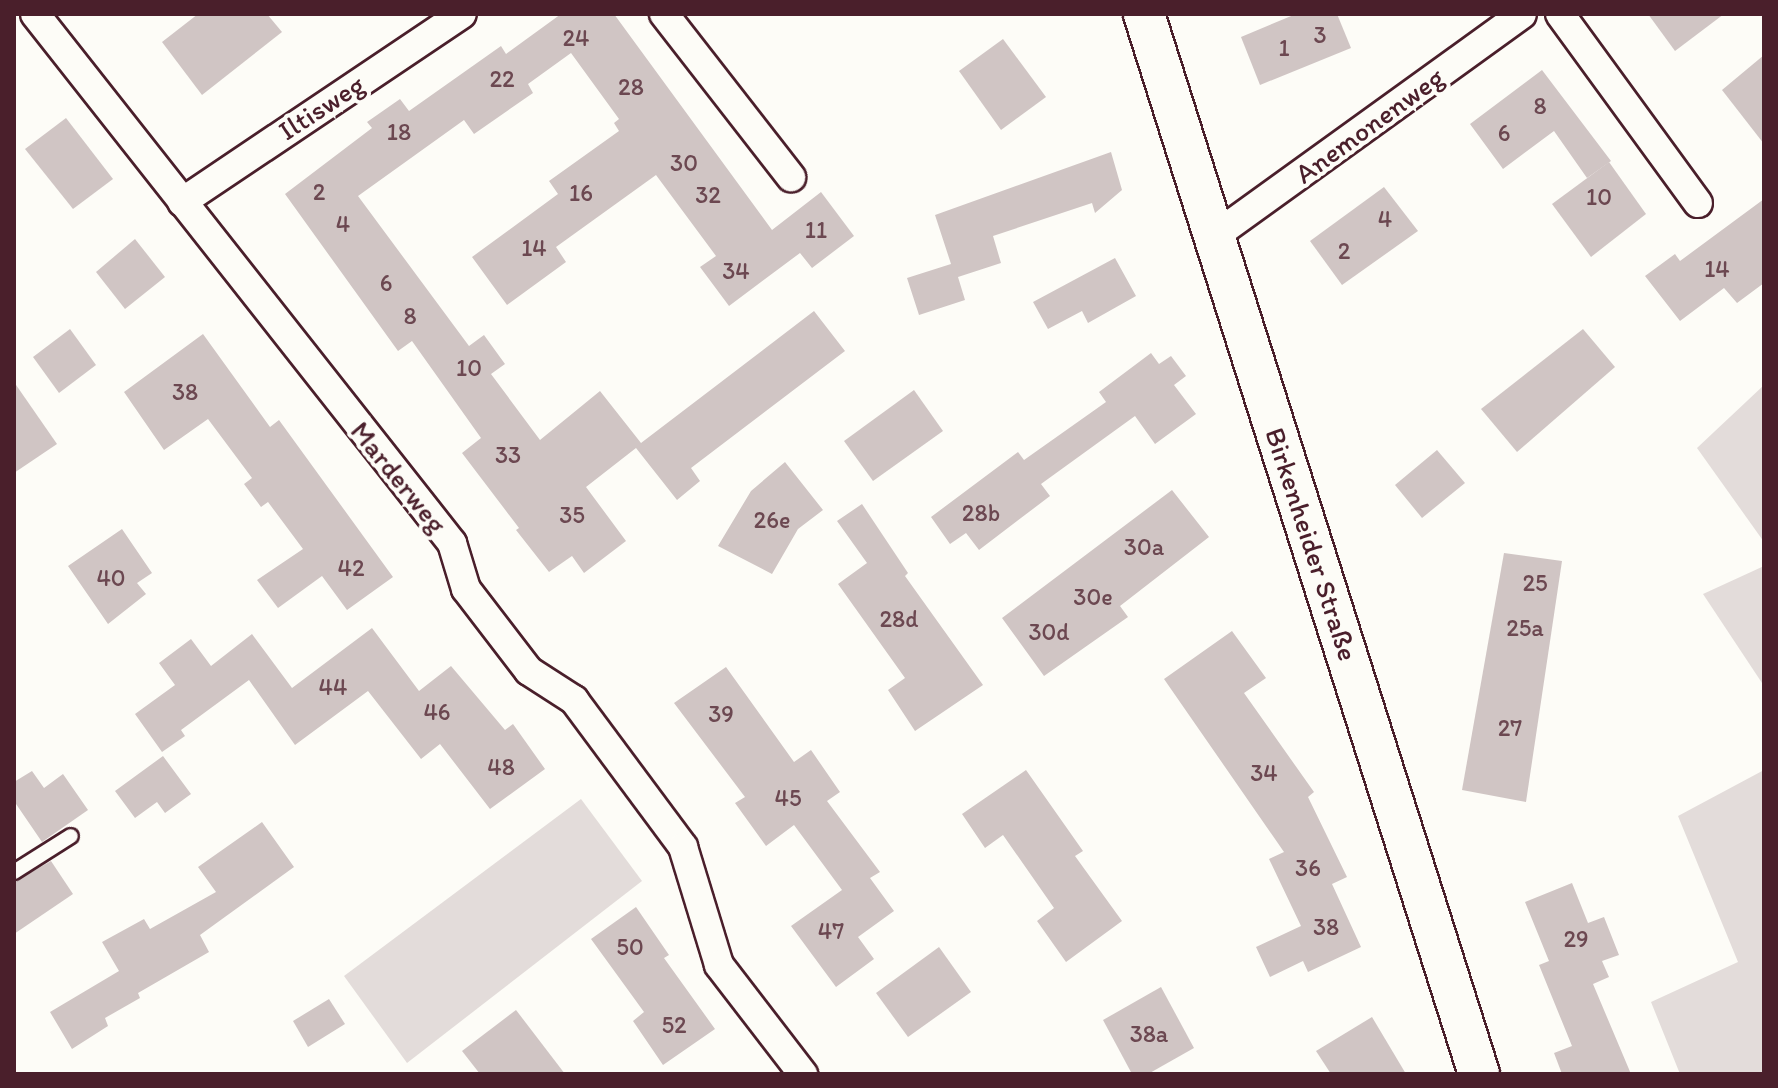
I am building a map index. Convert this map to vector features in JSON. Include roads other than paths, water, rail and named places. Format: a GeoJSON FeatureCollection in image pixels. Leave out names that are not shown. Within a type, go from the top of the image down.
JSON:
{"type":"FeatureCollection","features":[{"type":"Feature","properties":{"kind":"street","name":"Marderweg"},"geometry":{"type":"LineString","coordinates":[[35,14],[452,543],[466,589],[520,659],[574,700],[683,847],[719,965],[803,1074]]}},
{"type":"Feature","properties":{"kind":"street","name":"Iltisweg"},"geometry":{"type":"LineString","coordinates":[[182,202],[462,14]]}},
{"type":"Feature","properties":{"kind":"street"},"geometry":{"type":"LineString","coordinates":[[664,14],[791,177]]}},
{"type":"Feature","properties":{"kind":"street","name":"Birkenheider Straße"},"geometry":{"type":"LineString","coordinates":[[1144,14],[1479,1074]]}},
{"type":"Feature","properties":{"kind":"street","name":"Anemonenweg"},"geometry":{"type":"LineString","coordinates":[[1216,235],[1522,14]]}},
{"type":"Feature","properties":{"kind":"street"},"geometry":{"type":"LineString","coordinates":[[1560,14],[1698,203]]}},
{"type":"Feature","properties":{"kind":"lane"},"geometry":{"type":"LineString","coordinates":[[14,872],[71,836]]}}]}
